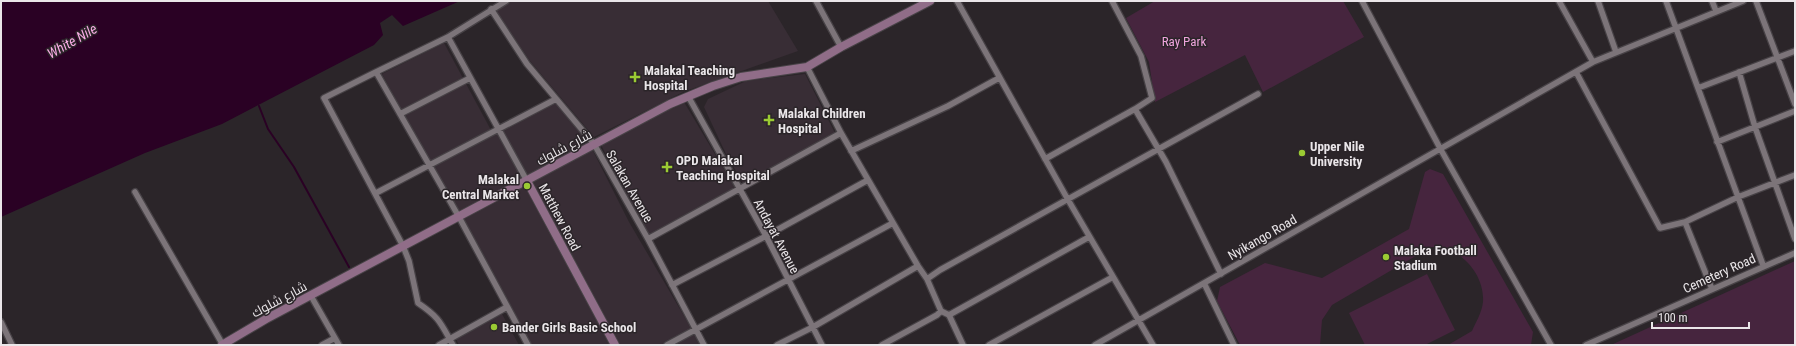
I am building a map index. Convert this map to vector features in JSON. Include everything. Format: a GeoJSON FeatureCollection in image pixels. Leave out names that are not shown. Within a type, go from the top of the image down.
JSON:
{"type":"FeatureCollection","features":[{"type":"Feature","properties":{"kind":"street"},"geometry":{"type":"LineString","coordinates":[[453,345],[446,329],[435,315],[418,302],[409,261],[403,246],[324,98],[448,37],[506,1]]}},
{"type":"Feature","properties":{"kind":"street"},"geometry":{"type":"LineString","coordinates":[[816,1],[841,47]]}},
{"type":"Feature","properties":{"kind":"street","name":"شارع شلوك"},"geometry":{"type":"LineString","coordinates":[[223,345],[459,216],[688,96],[741,77],[807,67],[841,47],[930,1]]}},
{"type":"Feature","properties":{"kind":"street"},"geometry":{"type":"LineString","coordinates":[[957,1],[1089,237],[1154,345]]}},
{"type":"Feature","properties":{"kind":"street"},"geometry":{"type":"LineString","coordinates":[[1045,159],[1136,109],[1152,98],[1141,56],[1112,1]]}},
{"type":"Feature","properties":{"kind":"street"},"geometry":{"type":"LineString","coordinates":[[1362,1],[1441,150],[1551,345]]}},
{"type":"Feature","properties":{"kind":"street"},"geometry":{"type":"LineString","coordinates":[[1559,1],[1593,62]]}},
{"type":"Feature","properties":{"kind":"street"},"geometry":{"type":"LineString","coordinates":[[1598,1],[1616,52]]}},
{"type":"Feature","properties":{"kind":"street"},"geometry":{"type":"LineString","coordinates":[[1666,1],[1763,265]]}},
{"type":"Feature","properties":{"kind":"street"},"geometry":{"type":"LineString","coordinates":[[1712,1],[1716,11]]}},
{"type":"Feature","properties":{"kind":"street","name":"Nyikango Road"},"geometry":{"type":"LineString","coordinates":[[1095,345],[1441,150],[1593,62],[1743,1]]}},
{"type":"Feature","properties":{"kind":"street"},"geometry":{"type":"LineString","coordinates":[[1756,1],[1795,104]]}},
{"type":"Feature","properties":{"kind":"street","name":"Salakan Avenue"},"geometry":{"type":"LineString","coordinates":[[491,9],[527,64],[594,144],[648,239],[704,345]]}},
{"type":"Feature","properties":{"kind":"street","name":"Matthew Road"},"geometry":{"type":"LineString","coordinates":[[448,37],[527,180],[615,345]]}},
{"type":"Feature","properties":{"kind":"street"},"geometry":{"type":"LineString","coordinates":[[1698,88],[1795,51]]}},
{"type":"Feature","properties":{"kind":"street"},"geometry":{"type":"LineString","coordinates":[[807,67],[851,151],[927,279],[941,311],[949,315],[963,345]]}},
{"type":"Feature","properties":{"kind":"street"},"geometry":{"type":"LineString","coordinates":[[376,72],[459,216],[528,345]]}},
{"type":"Feature","properties":{"kind":"street"},"geometry":{"type":"LineString","coordinates":[[1576,72],[1660,228],[1685,222],[1738,197],[1795,175]]}},
{"type":"Feature","properties":{"kind":"street"},"geometry":{"type":"LineString","coordinates":[[1739,72],[1755,127],[1795,238]]}},
{"type":"Feature","properties":{"kind":"street"},"geometry":{"type":"LineString","coordinates":[[400,114],[470,78]]}},
{"type":"Feature","properties":{"kind":"street"},"geometry":{"type":"LineString","coordinates":[[851,151],[948,106],[999,78]]}},
{"type":"Feature","properties":{"kind":"street"},"geometry":{"type":"LineString","coordinates":[[927,279],[940,270],[1067,198],[1258,94]]}},
{"type":"Feature","properties":{"kind":"street","name":"Andayat Avenue"},"geometry":{"type":"LineString","coordinates":[[688,96],[766,236],[822,345]]}},
{"type":"Feature","properties":{"kind":"street"},"geometry":{"type":"LineString","coordinates":[[376,193],[556,99]]}},
{"type":"Feature","properties":{"kind":"street"},"geometry":{"type":"LineString","coordinates":[[1136,109],[1159,149],[1221,274]]}},
{"type":"Feature","properties":{"kind":"street"},"geometry":{"type":"LineString","coordinates":[[1717,142],[1795,111]]}},
{"type":"Feature","properties":{"kind":"street"},"geometry":{"type":"LineString","coordinates":[[648,239],[841,132]]}},
{"type":"Feature","properties":{"kind":"street"},"geometry":{"type":"LineString","coordinates":[[672,285],[868,180]]}},
{"type":"Feature","properties":{"kind":"street"},"geometry":{"type":"LineString","coordinates":[[135,192],[223,345]]}},
{"type":"Feature","properties":{"kind":"street"},"geometry":{"type":"LineString","coordinates":[[1685,222],[1712,288]]}},
{"type":"Feature","properties":{"kind":"street"},"geometry":{"type":"LineString","coordinates":[[667,345],[893,223]]}},
{"type":"Feature","properties":{"kind":"street"},"geometry":{"type":"LineString","coordinates":[[949,315],[1089,237]]}},
{"type":"Feature","properties":{"kind":"street","name":"Cemetery Road"},"geometry":{"type":"LineString","coordinates":[[1586,345],[1795,252]]}},
{"type":"Feature","properties":{"kind":"street"},"geometry":{"type":"LineString","coordinates":[[777,345],[813,327],[918,266]]}},
{"type":"Feature","properties":{"kind":"street"},"geometry":{"type":"LineString","coordinates":[[989,345],[1113,277]]}},
{"type":"Feature","properties":{"kind":"street"},"geometry":{"type":"LineString","coordinates":[[1204,283],[1234,345]]}},
{"type":"Feature","properties":{"kind":"street"},"geometry":{"type":"LineString","coordinates":[[311,296],[339,345]]}},
{"type":"Feature","properties":{"kind":"street"},"geometry":{"type":"LineString","coordinates":[[439,345],[449,338],[507,307]]}},
{"type":"Feature","properties":{"kind":"street"},"geometry":{"type":"LineString","coordinates":[[882,345],[937,315],[941,311]]}},
{"type":"Feature","properties":{"kind":"street"},"geometry":{"type":"LineString","coordinates":[[1,322],[12,345]]}},
{"type":"Feature","properties":{"kind":"street"},"geometry":{"type":"LineString","coordinates":[[322,345],[335,338]]}},
{"type":"Feature","properties":{"kind":"shaded area","name":"Malakal Teaching Hospital"},"geometry":{"type":"Polygon","coordinates":[[[511,1],[768,1],[798,51],[683,92],[594,137],[530,61],[495,10],[511,1]]]}},
{"type":"Feature","properties":{"kind":"shaded area","name":"Malakal Central Market"},"geometry":{"type":"Polygon","coordinates":[[[444,43],[492,132],[555,100],[594,149],[593,151],[629,222],[701,345],[532,345],[382,74],[444,43]]]}},
{"type":"Feature","properties":{"kind":"shaded area","name":"Malakal Children Hospital"},"geometry":{"type":"Polygon","coordinates":[[[805,74],[835,133],[743,183],[726,154],[704,107],[708,99],[746,81],[805,74]]]}},
{"type":"Feature","properties":{"kind":"shaded area","name":"OPD Malakal Teaching Hospital"},"geometry":{"type":"Polygon","coordinates":[[[684,102],[735,188],[649,236],[601,145],[684,102]]]}},
{"type":"Feature","properties":{"kind":"shaded area","name":"Bander Girls Basic School"},"geometry":{"type":"Polygon","coordinates":[[[502,314],[519,345],[459,345],[456,339],[502,314]]]}},
{"type":"Feature","properties":{"kind":"green space","name":"Ray Park"},"geometry":{"type":"Polygon","coordinates":[[[1155,1],[1343,1],[1364,37],[1263,92],[1245,55],[1155,102],[1149,62],[1126,18],[1155,1]]]}},
{"type":"Feature","properties":{"kind":"green space","name":"Malaka Football Stadium"},"geometry":{"type":"Polygon","coordinates":[[[1430,169],[1443,174],[1533,332],[1531,345],[1448,345],[1472,331],[1479,317],[1483,302],[1482,292],[1480,281],[1468,263],[1451,251],[1431,247],[1332,305],[1322,320],[1320,345],[1240,345],[1217,301],[1220,287],[1265,263],[1322,278],[1409,229],[1425,172],[1430,169]]]}},
{"type":"Feature","properties":{"kind":"green space"},"geometry":{"type":"Polygon","coordinates":[[[1795,261],[1795,345],[1611,345],[1795,261]]]}},
{"type":"Feature","properties":{"kind":"green space","name":"Malaka Football Stadium"},"geometry":{"type":"Polygon","coordinates":[[[1427,274],[1455,330],[1425,345],[1365,345],[1349,313],[1427,274]]]}},
{"type":"Feature","properties":{"kind":"water","name":"White Nile"},"geometry":{"type":"Polygon","coordinates":[[[1,1],[460,1],[403,26],[392,15],[380,23],[383,35],[374,45],[222,124],[145,153],[1,217],[1,1]]]}},
{"type":"Feature","properties":{"kind":"waterway"},"geometry":{"type":"LineString","coordinates":[[259,106],[268,129],[294,167],[349,267]]}},
{"type":"Feature","properties":{"kind":"place","name":"Malakal Teaching Hospital"},"geometry":{"type":"Point","coordinates":[635,77]}},
{"type":"Feature","properties":{"kind":"place","name":"Malakal Children Hospital"},"geometry":{"type":"Point","coordinates":[769,120]}},
{"type":"Feature","properties":{"kind":"place","name":"Upper Nile University"},"geometry":{"type":"Point","coordinates":[1302,153]}},
{"type":"Feature","properties":{"kind":"place","name":"OPD Malakal Teaching Hospital"},"geometry":{"type":"Point","coordinates":[667,167]}},
{"type":"Feature","properties":{"kind":"place","name":"Malakal Central Market"},"geometry":{"type":"Point","coordinates":[527,186]}},
{"type":"Feature","properties":{"kind":"place","name":"Malaka Football Stadium"},"geometry":{"type":"Point","coordinates":[1386,257]}},
{"type":"Feature","properties":{"kind":"place","name":"Bander Girls Basic School"},"geometry":{"type":"Point","coordinates":[494,327]}}]}
